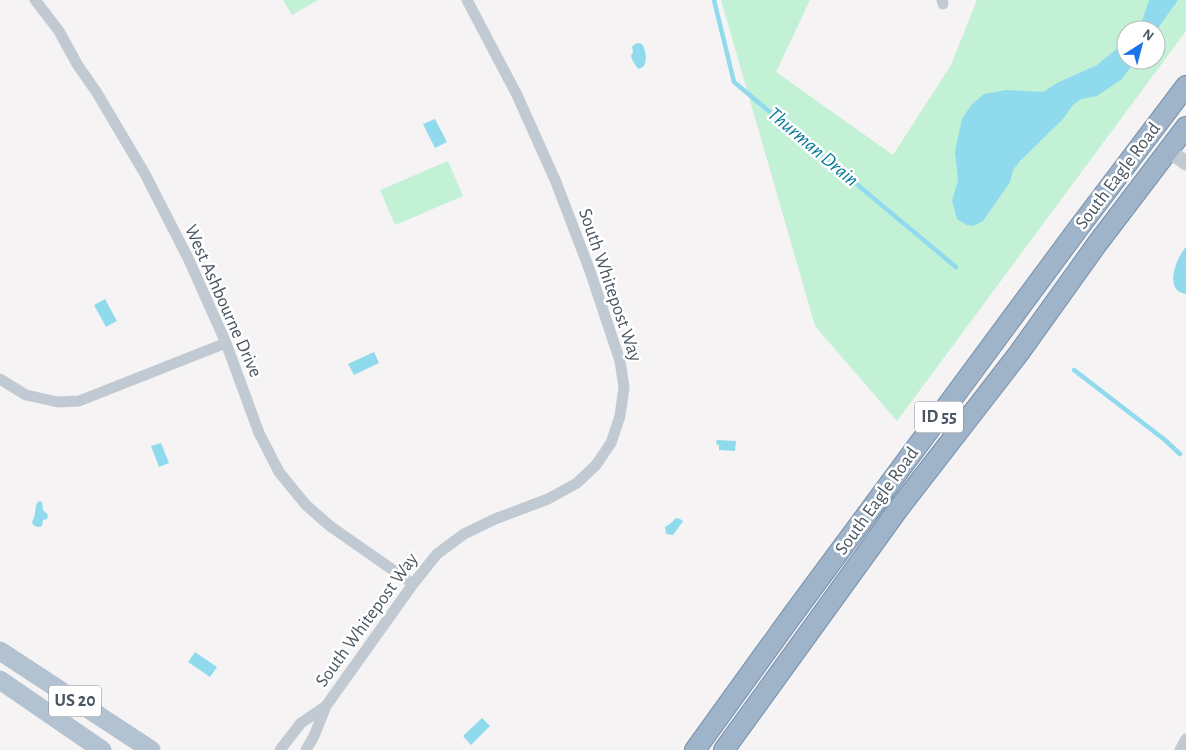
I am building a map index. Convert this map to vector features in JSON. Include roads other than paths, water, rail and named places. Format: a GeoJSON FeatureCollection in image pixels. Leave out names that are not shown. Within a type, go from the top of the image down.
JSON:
{"type":"FeatureCollection","features":[{"type":"Feature","properties":{"kind":"highway","name":"South Eagle Road"},"geometry":{"type":"LineString","coordinates":[[695,750],[1077,230],[1186,86]]}},
{"type":"Feature","properties":{"kind":"highway"},"geometry":{"type":"LineString","coordinates":[[1048,311],[1046,296],[1049,288],[1167,129],[1172,118],[1170,108]]}},
{"type":"Feature","properties":{"kind":"highway","name":"South Eagle Road"},"geometry":{"type":"LineString","coordinates":[[724,750],[890,521],[1019,353],[1168,150],[1184,132]]}},
{"type":"Feature","properties":{"kind":"highway"},"geometry":{"type":"LineString","coordinates":[[890,521],[889,514],[891,508],[909,481],[1015,339],[1020,329],[1020,320],[1017,312]]}},
{"type":"Feature","properties":{"kind":"main road","name":"US 20"},"geometry":{"type":"LineString","coordinates":[[0,652],[151,750]]}},
{"type":"Feature","properties":{"kind":"main road","name":"US 20"},"geometry":{"type":"LineString","coordinates":[[0,680],[102,750]]}},
{"type":"Feature","properties":{"kind":"street","name":"West Ashbourne Drive"},"geometry":{"type":"LineString","coordinates":[[35,0],[59,30],[77,64],[97,93],[145,174],[188,258],[226,343],[259,433],[279,472],[306,505],[330,526],[412,584]]}},
{"type":"Feature","properties":{"kind":"street","name":"South Whitepost Way"},"geometry":{"type":"LineString","coordinates":[[306,750],[326,706],[412,584],[436,554],[464,534],[495,519],[548,499],[577,483],[596,465],[611,443],[620,416],[624,387],[620,361],[590,271],[556,182],[516,95],[467,0]]}},
{"type":"Feature","properties":{"kind":"street"},"geometry":{"type":"LineString","coordinates":[[1168,150],[1186,163]]}},
{"type":"Feature","properties":{"kind":"street"},"geometry":{"type":"LineString","coordinates":[[0,380],[26,395],[58,402],[79,401],[226,343]]}},
{"type":"Feature","properties":{"kind":"street","name":"South Whitepost Way"},"geometry":{"type":"LineString","coordinates":[[280,750],[300,723],[326,706]]}},
{"type":"Feature","properties":{"kind":"street"},"geometry":{"type":"LineString","coordinates":[[1180,750],[1186,739]]}},
{"type":"Feature","properties":{"kind":"water"},"geometry":{"type":"Polygon","coordinates":[[[1149,0],[1178,0],[1164,20],[1142,20],[1149,0]]]}},
{"type":"Feature","properties":{"kind":"water"},"geometry":{"type":"Polygon","coordinates":[[[638,43],[642,44],[646,58],[644,66],[639,69],[631,56],[633,52],[632,47],[638,43]]]}},
{"type":"Feature","properties":{"kind":"water"},"geometry":{"type":"Polygon","coordinates":[[[1116,49],[1116,70],[1129,70],[1122,79],[1097,96],[1081,99],[1073,105],[1063,119],[1013,170],[1010,182],[983,221],[973,226],[957,219],[952,201],[958,180],[955,151],[962,119],[972,104],[984,94],[1006,90],[1043,92],[1057,83],[1097,65],[1116,49]]]}},
{"type":"Feature","properties":{"kind":"water"},"geometry":{"type":"Polygon","coordinates":[[[435,119],[447,142],[435,148],[423,124],[435,119]]]}},
{"type":"Feature","properties":{"kind":"water"},"geometry":{"type":"Polygon","coordinates":[[[1186,247],[1186,294],[1179,292],[1173,281],[1176,266],[1186,247]]]}},
{"type":"Feature","properties":{"kind":"water"},"geometry":{"type":"Polygon","coordinates":[[[105,299],[117,321],[106,327],[94,305],[105,299]]]}},
{"type":"Feature","properties":{"kind":"water"},"geometry":{"type":"Polygon","coordinates":[[[374,352],[379,363],[354,375],[348,364],[374,352]]]}},
{"type":"Feature","properties":{"kind":"water"},"geometry":{"type":"Polygon","coordinates":[[[717,440],[736,441],[735,451],[719,450],[719,445],[716,444],[717,440]]]}},
{"type":"Feature","properties":{"kind":"water"},"geometry":{"type":"Polygon","coordinates":[[[161,443],[169,463],[159,467],[151,446],[161,443]]]}},
{"type":"Feature","properties":{"kind":"water"},"geometry":{"type":"Polygon","coordinates":[[[39,501],[42,502],[43,510],[48,515],[47,519],[43,520],[42,526],[38,527],[32,523],[36,505],[39,501]]]}},
{"type":"Feature","properties":{"kind":"water"},"geometry":{"type":"Polygon","coordinates":[[[676,518],[683,521],[673,535],[666,534],[665,527],[676,518]]]}},
{"type":"Feature","properties":{"kind":"water"},"geometry":{"type":"Polygon","coordinates":[[[195,652],[217,667],[210,677],[188,662],[195,652]]]}},
{"type":"Feature","properties":{"kind":"water"},"geometry":{"type":"Polygon","coordinates":[[[482,718],[490,726],[471,745],[463,736],[482,718]]]}},
{"type":"Feature","properties":{"kind":"waterway","name":"Thurman Drain"},"geometry":{"type":"LineString","coordinates":[[714,0],[734,82],[956,267]]}},
{"type":"Feature","properties":{"kind":"waterway","name":"Thurman Drain"},"geometry":{"type":"LineString","coordinates":[[1074,370],[1165,440],[1180,454]]}}]}
